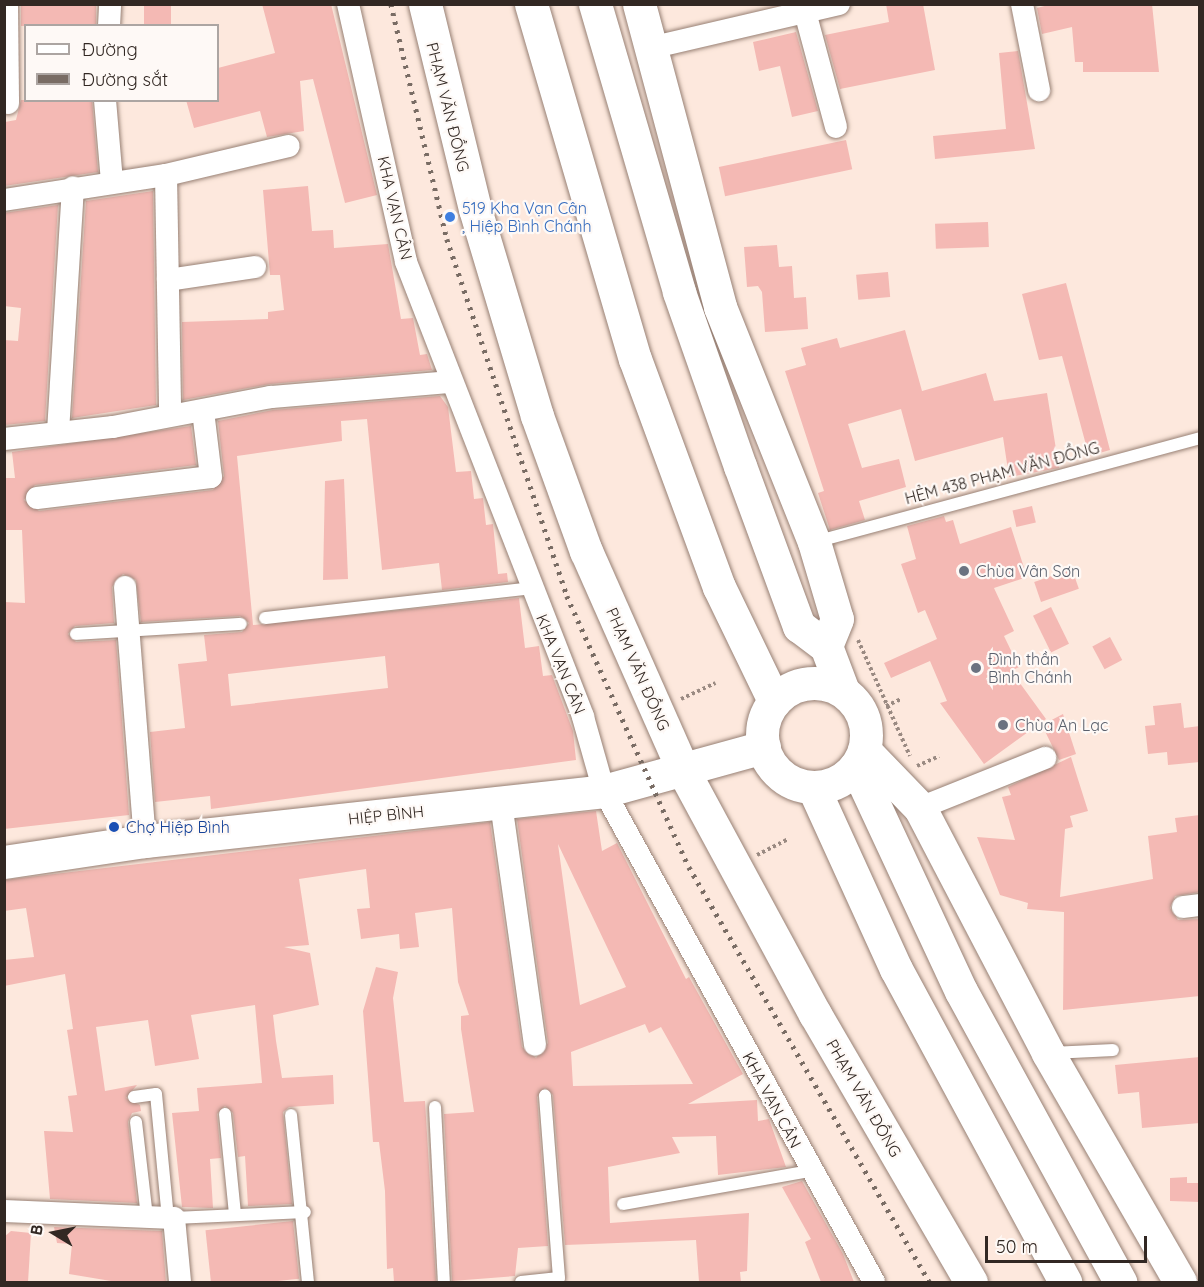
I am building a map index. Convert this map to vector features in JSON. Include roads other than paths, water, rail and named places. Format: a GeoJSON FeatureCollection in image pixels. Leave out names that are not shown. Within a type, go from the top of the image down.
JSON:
{"type":"FeatureCollection","features":[{"type":"Feature","properties":{"kind":"main road","name":"PHẠM VĂN ĐỒNG"},"geometry":{"type":"LineString","coordinates":[[425,4],[475,209],[537,416],[586,551],[684,772],[815,1014],[971,1282]]}},
{"type":"Feature","properties":{"kind":"main road"},"geometry":{"type":"LineString","coordinates":[[531,4],[635,359],[719,587],[774,701]]}},
{"type":"Feature","properties":{"kind":"main road"},"geometry":{"type":"LineString","coordinates":[[595,4],[679,292],[799,626],[826,646],[843,691],[863,716],[860,758],[961,991],[1120,1282]]}},
{"type":"Feature","properties":{"kind":"main road"},"geometry":{"type":"LineString","coordinates":[[639,4],[720,307],[814,542],[837,619],[826,646]]}},
{"type":"Feature","properties":{"kind":"main road"},"geometry":{"type":"LineString","coordinates":[[843,691],[803,683],[774,701],[763,718],[764,747],[781,775],[813,787],[834,783],[860,758]]}},
{"type":"Feature","properties":{"kind":"main road","name":"HIỆP BÌNH"},"geometry":{"type":"LineString","coordinates":[[4,862],[145,841],[604,791],[684,772],[764,747]]}},
{"type":"Feature","properties":{"kind":"main road"},"geometry":{"type":"LineString","coordinates":[[860,758],[926,805],[1048,1053],[1180,1282]]}},
{"type":"Feature","properties":{"kind":"main road"},"geometry":{"type":"LineString","coordinates":[[813,787],[896,969],[1065,1282]]}},
{"type":"Feature","properties":{"kind":"street"},"geometry":{"type":"LineString","coordinates":[[7,4],[8,103]]}},
{"type":"Feature","properties":{"kind":"street"},"geometry":{"type":"LineString","coordinates":[[109,24],[110,4]]}},
{"type":"Feature","properties":{"kind":"street","name":"KHA VẠN CÂN"},"geometry":{"type":"LineString","coordinates":[[348,4],[406,262],[450,382],[583,717],[604,791],[810,1172],[874,1282]]}},
{"type":"Feature","properties":{"kind":"street"},"geometry":{"type":"LineString","coordinates":[[650,48],[839,4]]}},
{"type":"Feature","properties":{"kind":"street"},"geometry":{"type":"LineString","coordinates":[[1022,4],[1038,90]]}},
{"type":"Feature","properties":{"kind":"street"},"geometry":{"type":"LineString","coordinates":[[805,12],[836,127]]}},
{"type":"Feature","properties":{"kind":"street"},"geometry":{"type":"LineString","coordinates":[[105,102],[112,181]]}},
{"type":"Feature","properties":{"kind":"street"},"geometry":{"type":"LineString","coordinates":[[4,200],[73,187],[166,175],[289,146]]}},
{"type":"Feature","properties":{"kind":"street"},"geometry":{"type":"LineString","coordinates":[[166,175],[170,415]]}},
{"type":"Feature","properties":{"kind":"street"},"geometry":{"type":"LineString","coordinates":[[58,432],[73,187]]}},
{"type":"Feature","properties":{"kind":"street"},"geometry":{"type":"LineString","coordinates":[[168,280],[255,267]]}},
{"type":"Feature","properties":{"kind":"street"},"geometry":{"type":"LineString","coordinates":[[4,439],[203,411],[271,397],[450,382]]}},
{"type":"Feature","properties":{"kind":"street"},"geometry":{"type":"LineString","coordinates":[[37,498],[213,476],[203,411]]}},
{"type":"Feature","properties":{"kind":"street"},"geometry":{"type":"LineString","coordinates":[[125,586],[145,841]]}},
{"type":"Feature","properties":{"kind":"street"},"geometry":{"type":"LineString","coordinates":[[926,805],[1045,758]]}},
{"type":"Feature","properties":{"kind":"street"},"geometry":{"type":"LineString","coordinates":[[501,803],[535,1045]]}},
{"type":"Feature","properties":{"kind":"street"},"geometry":{"type":"LineString","coordinates":[[4,1212],[163,1218],[180,1282]]}},
{"type":"Feature","properties":{"kind":"lane","name":"HẺM 438 PHẠM VĂN ĐỒNG"},"geometry":{"type":"LineString","coordinates":[[814,542],[1200,438]]}},
{"type":"Feature","properties":{"kind":"lane"},"geometry":{"type":"LineString","coordinates":[[265,618],[531,588]]}},
{"type":"Feature","properties":{"kind":"lane"},"geometry":{"type":"LineString","coordinates":[[76,634],[241,624]]}},
{"type":"Feature","properties":{"kind":"lane"},"geometry":{"type":"LineString","coordinates":[[1048,1053],[1113,1050]]}},
{"type":"Feature","properties":{"kind":"lane"},"geometry":{"type":"LineString","coordinates":[[134,1097],[156,1094],[163,1218]]}},
{"type":"Feature","properties":{"kind":"lane"},"geometry":{"type":"LineString","coordinates":[[521,1282],[559,1278],[545,1096]]}},
{"type":"Feature","properties":{"kind":"lane"},"geometry":{"type":"LineString","coordinates":[[435,1107],[444,1282]]}},
{"type":"Feature","properties":{"kind":"lane"},"geometry":{"type":"LineString","coordinates":[[225,1113],[235,1215]]}},
{"type":"Feature","properties":{"kind":"lane"},"geometry":{"type":"LineString","coordinates":[[291,1115],[305,1212],[308,1282]]}},
{"type":"Feature","properties":{"kind":"lane"},"geometry":{"type":"LineString","coordinates":[[136,1122],[163,1218]]}},
{"type":"Feature","properties":{"kind":"lane"},"geometry":{"type":"LineString","coordinates":[[623,1204],[810,1172]]}},
{"type":"Feature","properties":{"kind":"lane"},"geometry":{"type":"LineString","coordinates":[[163,1218],[305,1212]]}},
{"type":"Feature","properties":{"kind":"railway"},"geometry":{"type":"LineString","coordinates":[[391,4],[447,239],[567,596],[689,867],[930,1282]]}},
{"type":"Feature","properties":{"kind":"place","name":"519 Kha Vạn Cân , Hiệp Bình Chánh"},"geometry":{"type":"Point","coordinates":[450,217]}},
{"type":"Feature","properties":{"kind":"place","name":"Chùa Vân Sơn"},"geometry":{"type":"Point","coordinates":[964,571]}},
{"type":"Feature","properties":{"kind":"place","name":"Đình thần Bình Chánh"},"geometry":{"type":"Point","coordinates":[976,668]}},
{"type":"Feature","properties":{"kind":"place","name":"Chùa An Lạc"},"geometry":{"type":"Point","coordinates":[1003,725]}},
{"type":"Feature","properties":{"kind":"place","name":"Chợ Hiệp Bình"},"geometry":{"type":"Point","coordinates":[114,827]}}]}
